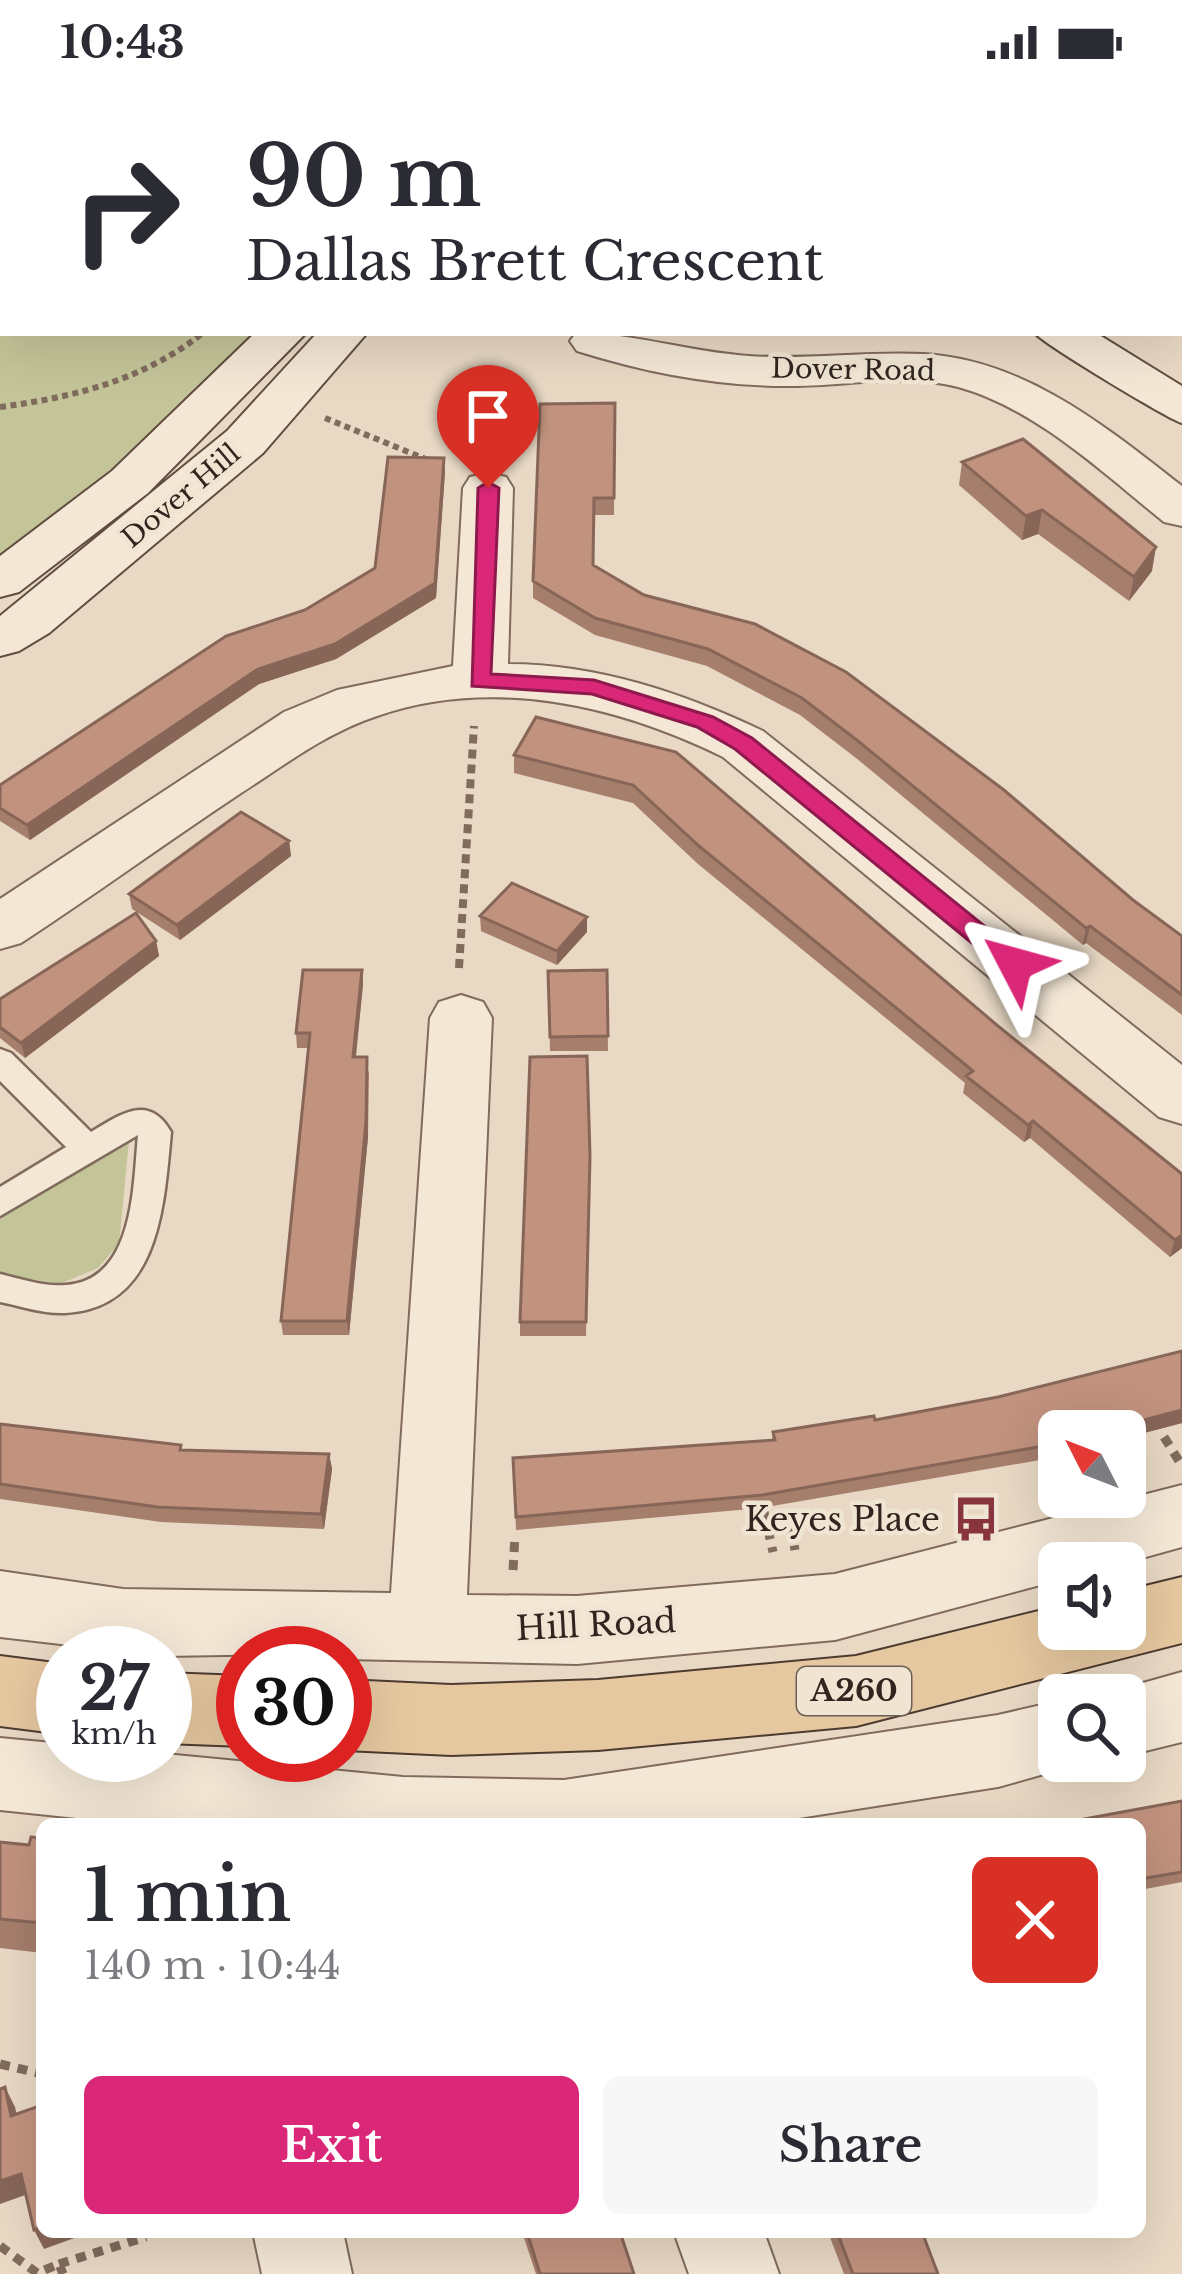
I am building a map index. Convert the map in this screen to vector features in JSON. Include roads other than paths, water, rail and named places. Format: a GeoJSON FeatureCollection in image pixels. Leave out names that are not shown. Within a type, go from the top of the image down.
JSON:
{"type":"FeatureCollection","features":[{"type":"Feature","properties":{"kind":"main road"},"geometry":{"type":"LineString","coordinates":[[1146,1619],[1182,1610]]}},
{"type":"Feature","properties":{"kind":"main road","name":"A260"},"geometry":{"type":"LineString","coordinates":[[372,1716],[451,1720],[598,1715],[856,1691],[1038,1645]]}},
{"type":"Feature","properties":{"kind":"main road"},"geometry":{"type":"LineString","coordinates":[[0,1691],[36,1696]]}},
{"type":"Feature","properties":{"kind":"street","name":"Dover Hill"},"geometry":{"type":"LineString","coordinates":[[0,581],[130,482],[279,336]]}},
{"type":"Feature","properties":{"kind":"street","name":"Dover Hill"},"geometry":{"type":"LineString","coordinates":[[0,639],[30,621],[245,442],[340,336]]}},
{"type":"Feature","properties":{"kind":"street"},"geometry":{"type":"LineString","coordinates":[[1065,336],[1113,360],[1182,408]]}},
{"type":"Feature","properties":{"kind":"street","name":"Dover Road"},"geometry":{"type":"LineString","coordinates":[[607,358],[785,372],[945,370],[980,378],[1084,435],[1182,511]]}},
{"type":"Feature","properties":{"kind":"street"},"geometry":{"type":"LineString","coordinates":[[468,478],[477,701]]}},
{"type":"Feature","properties":{"kind":"street"},"geometry":{"type":"LineString","coordinates":[[0,928],[304,725],[386,694],[477,701],[594,687],[686,714],[743,743],[1182,1100]]}},
{"type":"Feature","properties":{"kind":"street"},"geometry":{"type":"LineString","coordinates":[[427,1628],[461,1018]]}},
{"type":"Feature","properties":{"kind":"street","name":"Hill Road"},"geometry":{"type":"LineString","coordinates":[[0,1604],[123,1622],[577,1630],[835,1606],[1182,1516]]}},
{"type":"Feature","properties":{"kind":"street"},"geometry":{"type":"LineString","coordinates":[[577,1630],[598,1715]]}},
{"type":"Feature","properties":{"kind":"street"},"geometry":{"type":"LineString","coordinates":[[1146,1716],[1182,1707]]}},
{"type":"Feature","properties":{"kind":"street"},"geometry":{"type":"LineString","coordinates":[[0,1774],[201,1809],[631,1814],[1038,1742]]}},
{"type":"Feature","properties":{"kind":"street"},"geometry":{"type":"LineString","coordinates":[[299,2238],[307,2274]]}},
{"type":"Feature","properties":{"kind":"street"},"geometry":{"type":"LineString","coordinates":[[720,2238],[734,2274]]}},
{"type":"Feature","properties":{"kind":"lane"},"geometry":{"type":"LineString","coordinates":[[0,1060],[88,1149]]}},
{"type":"Feature","properties":{"kind":"lane"},"geometry":{"type":"LineString","coordinates":[[0,1202],[130,1124],[147,1121],[154,1132],[139,1251],[111,1283],[70,1299],[0,1288]]}},
{"type":"Feature","properties":{"kind":"place","name":"Keyes Place"},"geometry":{"type":"Point","coordinates":[976,1519]}}]}
